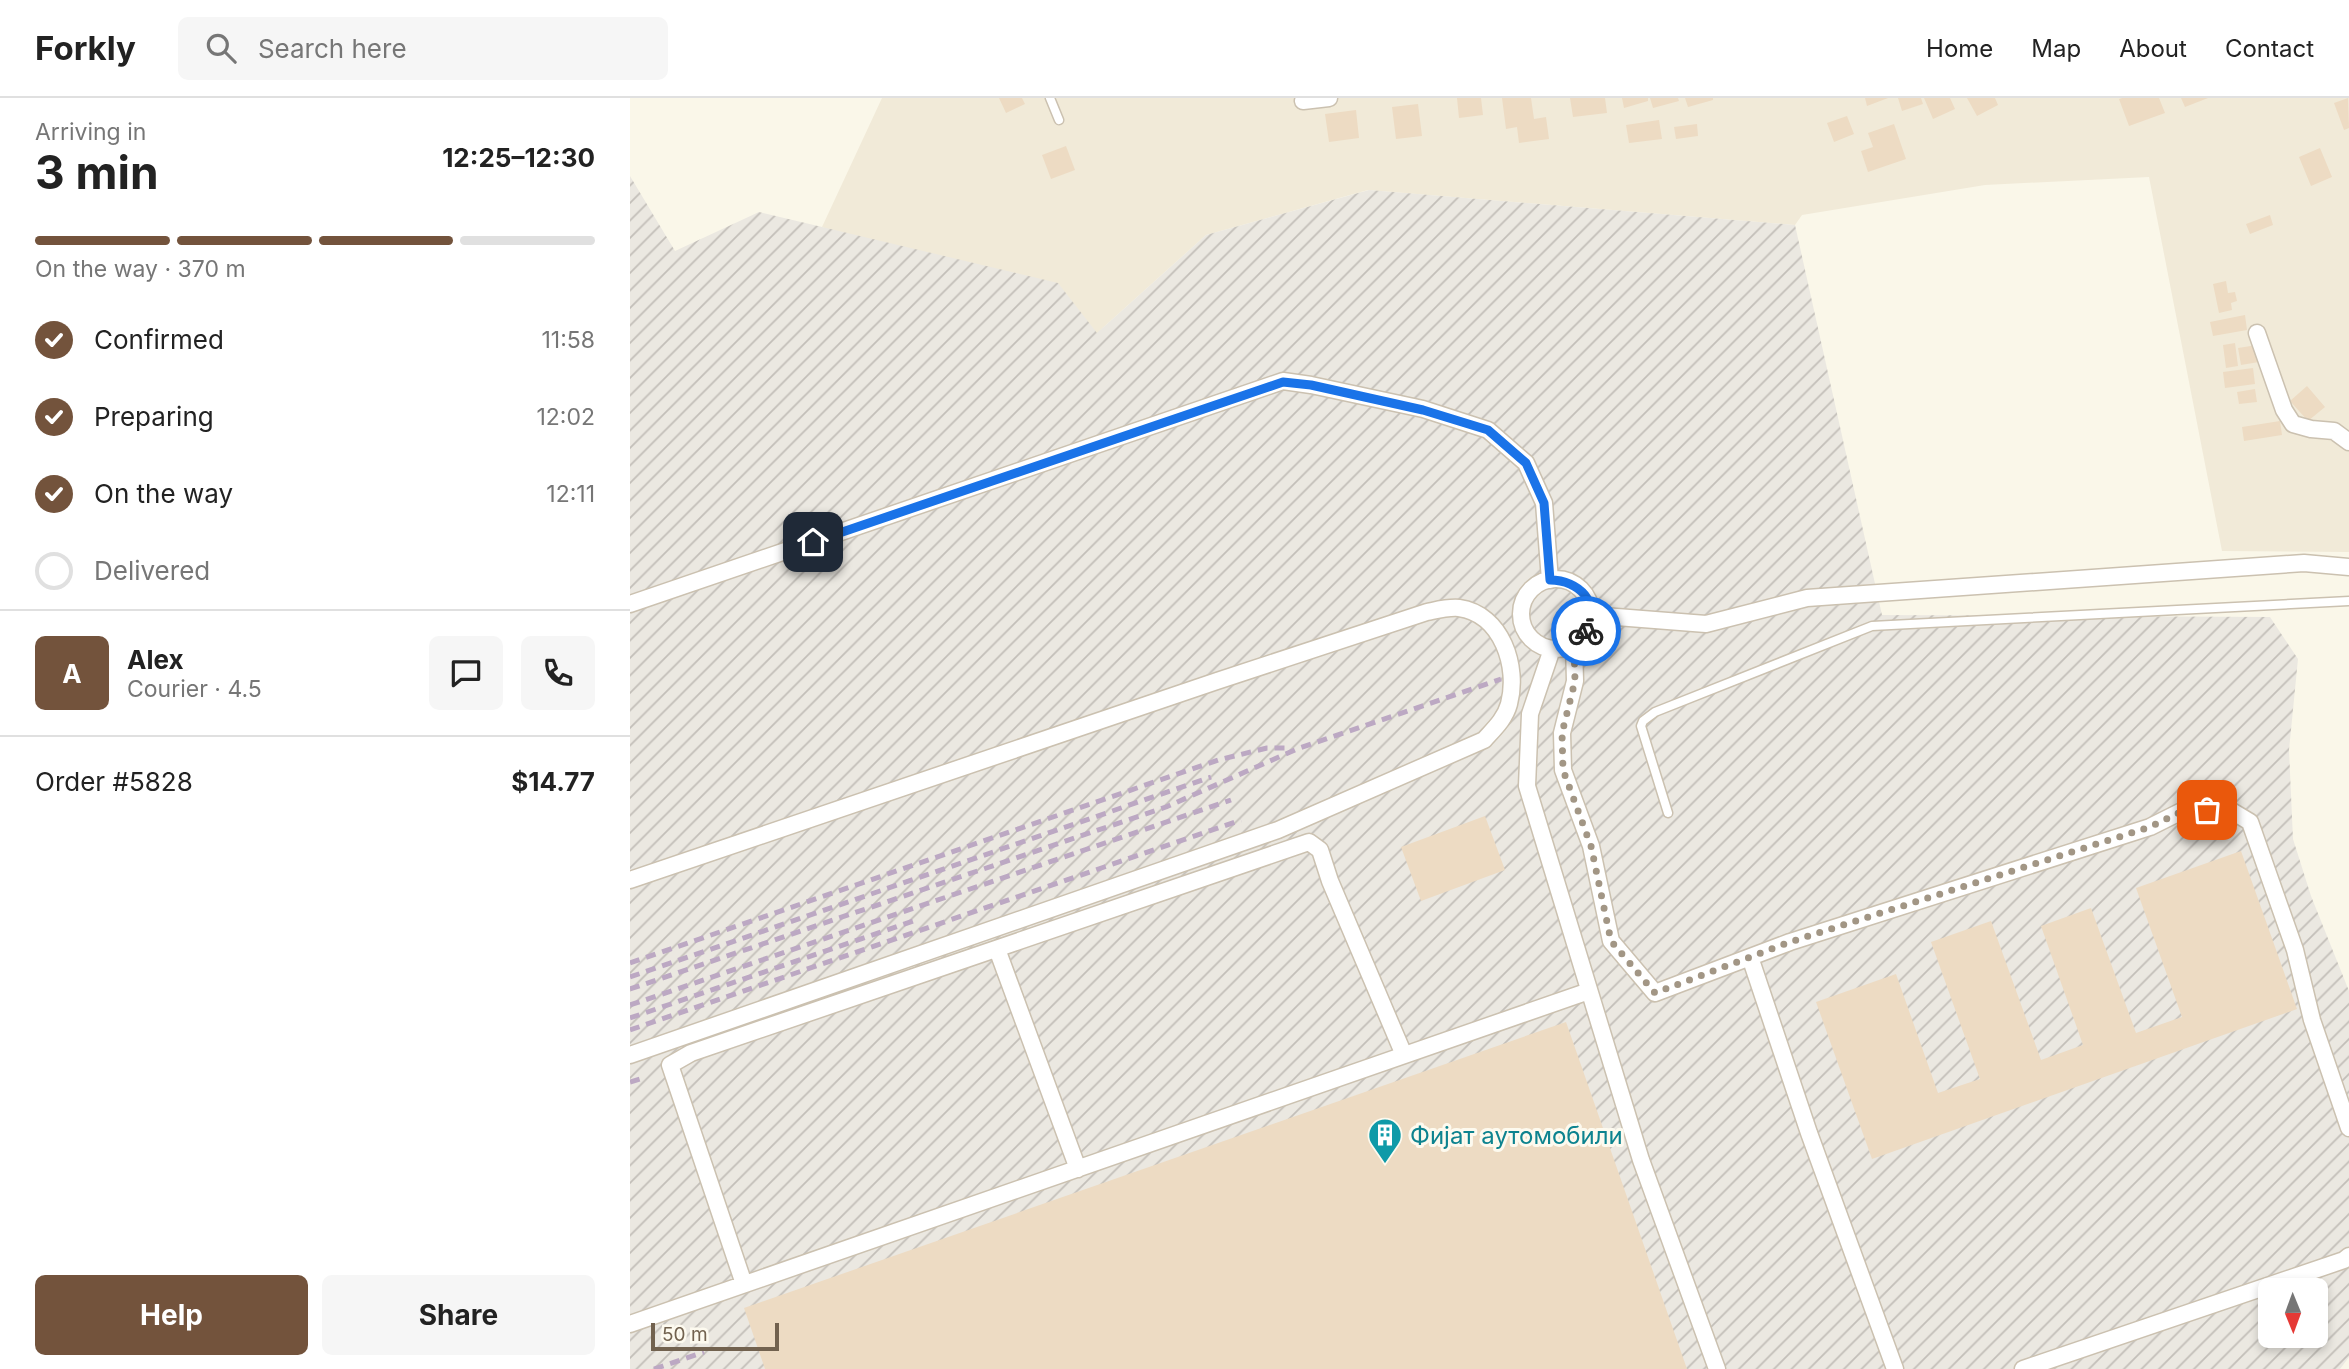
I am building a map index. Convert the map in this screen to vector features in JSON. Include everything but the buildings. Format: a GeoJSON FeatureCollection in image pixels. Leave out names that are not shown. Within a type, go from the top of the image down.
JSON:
{"type":"FeatureCollection","features":[{"type":"Feature","properties":{"kind":"street"},"geometry":{"type":"LineString","coordinates":[[1303,101],[1329,98]]}},
{"type":"Feature","properties":{"kind":"street"},"geometry":{"type":"LineString","coordinates":[[2257,333],[2284,410],[2293,424],[2334,431],[2349,442]]}},
{"type":"Feature","properties":{"kind":"street"},"geometry":{"type":"LineString","coordinates":[[630,604],[1283,382],[1311,385],[1423,410],[1488,430],[1526,463],[1544,503],[1550,580]]}},
{"type":"Feature","properties":{"kind":"street"},"geometry":{"type":"LineString","coordinates":[[1591,615],[1706,624],[1807,598],[2304,562],[2349,566]]}},
{"type":"Feature","properties":{"kind":"street"},"geometry":{"type":"LineString","coordinates":[[1550,580],[1563,580],[1574,584],[1583,592],[1591,615],[1589,626],[1574,644],[1552,649],[1532,640],[1522,620],[1522,610],[1531,590],[1550,580]]}},
{"type":"Feature","properties":{"kind":"street"},"geometry":{"type":"LineString","coordinates":[[630,880],[1426,612],[1462,608],[1495,630],[1507,649],[1511,667],[1509,705],[1500,723],[1484,740],[1278,830],[630,1055]]}},
{"type":"Feature","properties":{"kind":"street"},"geometry":{"type":"LineString","coordinates":[[1574,644],[1575,681],[1562,733],[1563,770],[1591,846],[1611,941],[1655,993],[1790,942],[2150,827],[2185,810],[2230,810],[2250,822],[2295,950],[2312,1020],[2349,1128]]}},
{"type":"Feature","properties":{"kind":"street"},"geometry":{"type":"LineString","coordinates":[[1552,649],[1530,714],[1527,786],[1641,1160],[1717,1369]]}},
{"type":"Feature","properties":{"kind":"street"},"geometry":{"type":"LineString","coordinates":[[744,1284],[670,1065],[691,1054],[1309,842],[1320,850],[1330,881],[1404,1055]]}},
{"type":"Feature","properties":{"kind":"street"},"geometry":{"type":"LineString","coordinates":[[997,949],[1078,1169]]}},
{"type":"Feature","properties":{"kind":"street"},"geometry":{"type":"LineString","coordinates":[[1750,957],[1809,1133],[1895,1369]]}},
{"type":"Feature","properties":{"kind":"street"},"geometry":{"type":"LineString","coordinates":[[630,1324],[1589,991]]}},
{"type":"Feature","properties":{"kind":"street"},"geometry":{"type":"LineString","coordinates":[[2023,1369],[2344,1260],[2349,1256]]}},
{"type":"Feature","properties":{"kind":"lane"},"geometry":{"type":"LineString","coordinates":[[1050,98],[1059,120]]}},
{"type":"Feature","properties":{"kind":"lane"},"geometry":{"type":"LineString","coordinates":[[1668,813],[1641,726],[1643,720],[1655,712],[1872,626],[2349,601]]}},
{"type":"Feature","properties":{"kind":"shaded area"},"geometry":{"type":"Polygon","coordinates":[[[882,98],[2349,98],[2349,552],[2222,551],[2149,177],[1985,185],[1802,215],[1795,225],[1368,190],[1206,235],[1097,333],[822,227],[882,98]]]}},
{"type":"Feature","properties":{"kind":"shaded area"},"geometry":{"type":"Polygon","coordinates":[[[630,176],[675,251],[759,212],[1058,283],[1097,333],[1206,235],[1369,190],[1795,225],[1882,615],[2270,617],[2298,659],[2289,750],[2293,839],[2311,896],[2349,991],[2349,1357],[2340,1369],[630,1369],[630,176]]]}},
{"type":"Feature","properties":{"kind":"railway"},"geometry":{"type":"LineString","coordinates":[[630,989],[1166,807],[1297,749],[1501,679]]}},
{"type":"Feature","properties":{"kind":"railway"},"geometry":{"type":"LineString","coordinates":[[630,963],[1218,760],[1267,748],[1290,748]]}},
{"type":"Feature","properties":{"kind":"railway"},"geometry":{"type":"LineString","coordinates":[[630,977],[1211,777]]}},
{"type":"Feature","properties":{"kind":"railway"},"geometry":{"type":"LineString","coordinates":[[630,1005],[1231,800]]}},
{"type":"Feature","properties":{"kind":"railway"},"geometry":{"type":"LineString","coordinates":[[630,1030],[1241,820]]}},
{"type":"Feature","properties":{"kind":"railway"},"geometry":{"type":"LineString","coordinates":[[630,1018],[919,919]]}},
{"type":"Feature","properties":{"kind":"railway"},"geometry":{"type":"LineString","coordinates":[[630,1082],[640,1079]]}},
{"type":"Feature","properties":{"kind":"railway"},"geometry":{"type":"LineString","coordinates":[[654,1369],[704,1352]]}},
{"type":"Feature","properties":{"kind":"way so far"},"geometry":{"type":"LineString","coordinates":[[1586,631],[1574,644],[1575,681],[1562,733],[1563,770],[1591,846],[1611,941],[1655,993],[1790,942],[2150,827],[2185,810],[2207,810]]}},
{"type":"Feature","properties":{"kind":"place","name":"Фијат аутомобили"},"geometry":{"type":"Point","coordinates":[1385,1165]}},
{"type":"Feature","properties":{"kind":"route"},"geometry":{"type":"LineString","coordinates":[[813,542],[1283,382],[1311,385],[1423,410],[1488,430],[1526,463],[1544,503],[1550,580],[1563,580],[1574,584],[1583,592],[1591,615],[1586,631]]}}]}
